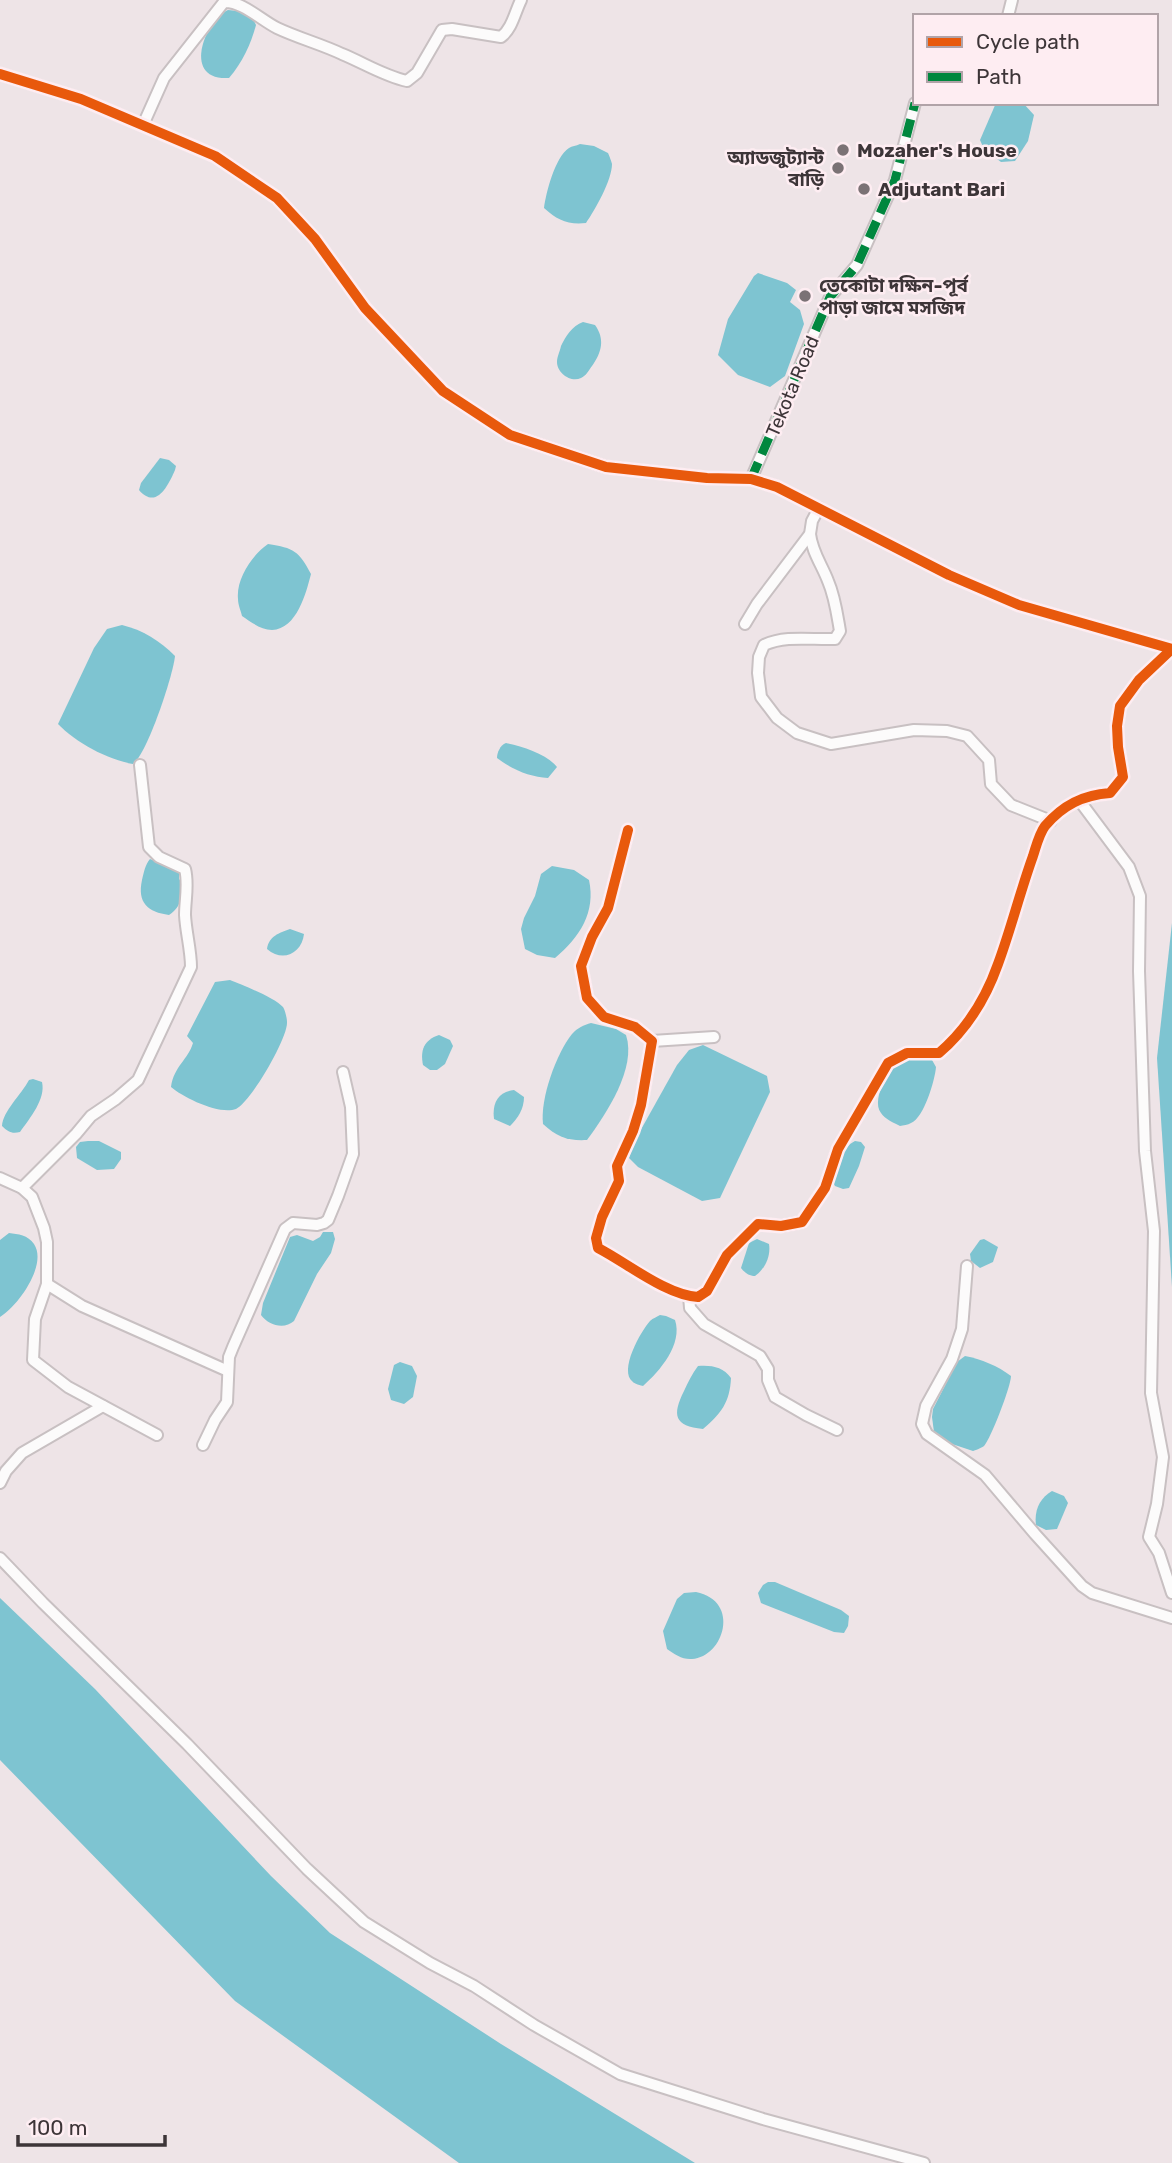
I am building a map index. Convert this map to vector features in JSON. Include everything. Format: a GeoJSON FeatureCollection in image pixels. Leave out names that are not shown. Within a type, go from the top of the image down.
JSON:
{"type":"FeatureCollection","features":[{"type":"Feature","properties":{"kind":"street"},"geometry":{"type":"LineString","coordinates":[[143,125],[164,78],[224,2],[230,1],[289,34],[407,81],[417,73],[442,30],[452,29],[501,37],[521,0]]}},
{"type":"Feature","properties":{"kind":"street"},"geometry":{"type":"LineString","coordinates":[[0,74],[81,99],[215,156],[277,198],[315,239],[365,308],[443,391],[510,435],[606,467],[681,476],[751,480],[777,487],[949,575],[1019,605],[1172,649]]}},
{"type":"Feature","properties":{"kind":"street","name":"Tekota Road"},"geometry":{"type":"LineString","coordinates":[[751,480],[830,297],[857,265],[895,180],[914,105]]}},
{"type":"Feature","properties":{"kind":"street"},"geometry":{"type":"LineString","coordinates":[[819,508],[812,521],[812,549],[832,591],[840,632],[835,639],[776,639],[764,645],[759,657],[758,673],[761,697],[777,718],[797,733],[831,744],[914,730],[947,731],[967,736],[989,760],[991,784],[1011,805],[1051,821]]}},
{"type":"Feature","properties":{"kind":"street"},"geometry":{"type":"LineString","coordinates":[[745,624],[810,534]]}},
{"type":"Feature","properties":{"kind":"street"},"geometry":{"type":"LineString","coordinates":[[652,1041],[641,1105],[617,1166],[619,1181],[601,1217],[596,1238],[598,1248],[659,1282],[698,1297],[707,1291],[727,1255],[758,1224],[781,1226],[802,1222],[825,1188],[838,1149],[888,1063],[907,1053],[939,1053],[955,1039],[981,1003],[998,967],[1025,876],[1044,828],[1066,807],[1079,800],[1091,794],[1110,793],[1123,777],[1117,726],[1120,706],[1139,680],[1172,649]]}},
{"type":"Feature","properties":{"kind":"street"},"geometry":{"type":"LineString","coordinates":[[22,1188],[91,1116],[138,1080],[191,967],[185,911],[188,878],[185,869],[159,857],[149,847],[140,765]]}},
{"type":"Feature","properties":{"kind":"street"},"geometry":{"type":"LineString","coordinates":[[1079,800],[1129,867],[1140,896],[1139,971],[1145,1151],[1154,1231],[1151,1393],[1163,1457],[1157,1504],[1149,1537],[1159,1553],[1172,1593]]}},
{"type":"Feature","properties":{"kind":"street"},"geometry":{"type":"LineString","coordinates":[[628,830],[608,908],[592,937],[581,966],[587,998],[604,1017],[635,1027],[652,1041],[714,1037]]}},
{"type":"Feature","properties":{"kind":"street"},"geometry":{"type":"LineString","coordinates":[[203,1445],[226,1402],[229,1357],[285,1229],[293,1223],[317,1225],[328,1220],[354,1154],[351,1107],[343,1072]]}},
{"type":"Feature","properties":{"kind":"street"},"geometry":{"type":"LineString","coordinates":[[0,1178],[22,1188],[32,1197],[44,1228],[47,1284],[35,1319],[33,1360],[68,1387],[157,1435]]}},
{"type":"Feature","properties":{"kind":"street"},"geometry":{"type":"LineString","coordinates":[[967,1266],[962,1329],[952,1359],[926,1406],[922,1424],[927,1434],[985,1475],[1082,1586],[1092,1593],[1172,1618]]}},
{"type":"Feature","properties":{"kind":"street"},"geometry":{"type":"LineString","coordinates":[[47,1284],[82,1306],[228,1371]]}},
{"type":"Feature","properties":{"kind":"street"},"geometry":{"type":"LineString","coordinates":[[690,1296],[690,1308],[704,1324],[760,1356],[768,1369],[768,1380],[775,1397],[837,1430]]}},
{"type":"Feature","properties":{"kind":"street"},"geometry":{"type":"LineString","coordinates":[[0,1483],[22,1452],[103,1406]]}},
{"type":"Feature","properties":{"kind":"street"},"geometry":{"type":"LineString","coordinates":[[0,1558],[307,1868],[364,1922],[620,2074],[803,2131],[924,2163]]}},
{"type":"Feature","properties":{"kind":"water"},"geometry":{"type":"Polygon","coordinates":[[[228,10],[252,17],[256,25],[246,53],[229,78],[214,76],[205,70],[201,60],[206,36],[212,25],[228,10]]]}},
{"type":"Feature","properties":{"kind":"water"},"geometry":{"type":"Polygon","coordinates":[[[995,105],[1025,105],[1034,115],[1028,141],[1015,161],[1001,162],[984,149],[980,140],[995,105]]]}},
{"type":"Feature","properties":{"kind":"water"},"geometry":{"type":"Polygon","coordinates":[[[580,144],[594,146],[608,153],[612,164],[606,186],[590,217],[586,223],[574,223],[558,219],[544,208],[559,159],[569,148],[580,144]]]}},
{"type":"Feature","properties":{"kind":"water"},"geometry":{"type":"Polygon","coordinates":[[[758,273],[787,283],[796,290],[790,302],[800,310],[804,324],[785,376],[770,387],[738,375],[718,355],[728,319],[758,273]]]}},
{"type":"Feature","properties":{"kind":"water"},"geometry":{"type":"Polygon","coordinates":[[[583,322],[595,325],[601,346],[587,373],[581,378],[573,379],[562,373],[557,360],[567,335],[583,322]]]}},
{"type":"Feature","properties":{"kind":"water"},"geometry":{"type":"Polygon","coordinates":[[[160,458],[169,460],[176,466],[165,489],[151,498],[139,490],[141,483],[160,458]]]}},
{"type":"Feature","properties":{"kind":"water"},"geometry":{"type":"Polygon","coordinates":[[[268,544],[295,552],[311,574],[303,600],[294,617],[288,624],[272,630],[260,627],[242,616],[238,599],[246,568],[268,544]]]}},
{"type":"Feature","properties":{"kind":"water"},"geometry":{"type":"Polygon","coordinates":[[[122,625],[151,637],[175,656],[165,696],[152,731],[133,764],[113,759],[92,749],[58,724],[94,648],[107,629],[122,625]]]}},
{"type":"Feature","properties":{"kind":"water"},"geometry":{"type":"Polygon","coordinates":[[[506,743],[541,754],[557,767],[548,778],[515,769],[497,758],[499,749],[506,743]]]}},
{"type":"Feature","properties":{"kind":"water"},"geometry":{"type":"Polygon","coordinates":[[[150,859],[179,871],[182,892],[177,908],[169,915],[150,909],[141,895],[142,880],[150,859]]]}},
{"type":"Feature","properties":{"kind":"water"},"geometry":{"type":"Polygon","coordinates":[[[552,866],[574,870],[589,880],[591,892],[588,913],[579,933],[555,958],[537,955],[525,949],[521,929],[541,874],[552,866]]]}},
{"type":"Feature","properties":{"kind":"water"},"geometry":{"type":"Polygon","coordinates":[[[1172,923],[1172,1287],[1157,1058],[1172,923]]]}},
{"type":"Feature","properties":{"kind":"water"},"geometry":{"type":"Polygon","coordinates":[[[290,929],[304,934],[296,951],[279,955],[267,949],[272,938],[290,929]]]}},
{"type":"Feature","properties":{"kind":"water"},"geometry":{"type":"Polygon","coordinates":[[[230,980],[279,1003],[284,1008],[287,1022],[275,1055],[250,1095],[236,1109],[220,1110],[184,1096],[171,1087],[175,1074],[193,1043],[187,1036],[215,982],[230,980]]]}},
{"type":"Feature","properties":{"kind":"water"},"geometry":{"type":"Polygon","coordinates":[[[591,1023],[616,1029],[626,1035],[627,1062],[618,1090],[587,1140],[568,1139],[543,1124],[544,1102],[560,1053],[576,1030],[591,1023]]]}},
{"type":"Feature","properties":{"kind":"water"},"geometry":{"type":"Polygon","coordinates":[[[439,1035],[450,1040],[453,1046],[445,1064],[437,1070],[430,1070],[423,1065],[423,1050],[430,1040],[439,1035]]]}},
{"type":"Feature","properties":{"kind":"water"},"geometry":{"type":"Polygon","coordinates":[[[703,1045],[767,1076],[770,1092],[720,1198],[702,1201],[638,1167],[629,1158],[634,1142],[677,1065],[689,1050],[703,1045]]]}},
{"type":"Feature","properties":{"kind":"water"},"geometry":{"type":"Polygon","coordinates":[[[924,1056],[932,1060],[936,1067],[931,1089],[916,1120],[900,1126],[881,1113],[878,1107],[880,1090],[889,1072],[901,1060],[924,1056]]]}},
{"type":"Feature","properties":{"kind":"water"},"geometry":{"type":"Polygon","coordinates":[[[29,1080],[42,1082],[39,1102],[20,1132],[10,1132],[2,1126],[3,1120],[29,1080]]]}},
{"type":"Feature","properties":{"kind":"water"},"geometry":{"type":"Polygon","coordinates":[[[514,1090],[524,1097],[524,1101],[520,1113],[510,1126],[494,1119],[494,1108],[500,1096],[514,1090]]]}},
{"type":"Feature","properties":{"kind":"water"},"geometry":{"type":"Polygon","coordinates":[[[99,1141],[121,1152],[121,1159],[114,1169],[97,1170],[77,1158],[76,1147],[80,1142],[99,1141]]]}},
{"type":"Feature","properties":{"kind":"water"},"geometry":{"type":"Polygon","coordinates":[[[855,1141],[861,1142],[865,1147],[849,1188],[843,1189],[835,1186],[832,1180],[843,1153],[855,1141]]]}},
{"type":"Feature","properties":{"kind":"water"},"geometry":{"type":"Polygon","coordinates":[[[323,1232],[333,1232],[335,1239],[331,1253],[317,1274],[294,1321],[281,1326],[268,1321],[261,1315],[263,1303],[290,1237],[297,1235],[313,1241],[323,1232]]]}},
{"type":"Feature","properties":{"kind":"water"},"geometry":{"type":"Polygon","coordinates":[[[9,1233],[32,1241],[37,1253],[37,1263],[29,1285],[0,1317],[0,1240],[9,1233]]]}},
{"type":"Feature","properties":{"kind":"water"},"geometry":{"type":"Polygon","coordinates":[[[757,1239],[769,1244],[769,1253],[762,1270],[753,1276],[741,1268],[749,1243],[757,1239]]]}},
{"type":"Feature","properties":{"kind":"water"},"geometry":{"type":"Polygon","coordinates":[[[984,1239],[998,1247],[993,1262],[980,1268],[971,1261],[970,1254],[980,1240],[984,1239]]]}},
{"type":"Feature","properties":{"kind":"water"},"geometry":{"type":"Polygon","coordinates":[[[660,1315],[675,1320],[676,1338],[663,1365],[642,1386],[629,1377],[629,1361],[646,1326],[660,1315]]]}},
{"type":"Feature","properties":{"kind":"water"},"geometry":{"type":"Polygon","coordinates":[[[965,1356],[989,1363],[1011,1376],[996,1423],[987,1441],[983,1447],[973,1451],[949,1443],[934,1432],[932,1417],[933,1409],[957,1362],[965,1356]]]}},
{"type":"Feature","properties":{"kind":"water"},"geometry":{"type":"Polygon","coordinates":[[[400,1362],[412,1366],[417,1376],[413,1397],[404,1404],[391,1400],[388,1389],[394,1365],[400,1362]]]}},
{"type":"Feature","properties":{"kind":"water"},"geometry":{"type":"Polygon","coordinates":[[[698,1366],[717,1368],[731,1378],[729,1394],[723,1407],[703,1429],[681,1422],[677,1413],[680,1399],[698,1366]]]}},
{"type":"Feature","properties":{"kind":"water"},"geometry":{"type":"Polygon","coordinates":[[[1052,1491],[1064,1496],[1068,1503],[1057,1529],[1046,1530],[1036,1525],[1036,1514],[1041,1501],[1052,1491]]]}},
{"type":"Feature","properties":{"kind":"water"},"geometry":{"type":"Polygon","coordinates":[[[768,1582],[775,1582],[841,1610],[849,1616],[844,1633],[834,1632],[761,1603],[758,1593],[768,1582]]]}},
{"type":"Feature","properties":{"kind":"water"},"geometry":{"type":"Polygon","coordinates":[[[696,1592],[710,1597],[719,1606],[723,1628],[712,1649],[703,1656],[689,1659],[667,1649],[663,1631],[677,1599],[684,1593],[696,1592]]]}},
{"type":"Feature","properties":{"kind":"water"},"geometry":{"type":"Polygon","coordinates":[[[0,1598],[95,1689],[271,1876],[330,1933],[501,2044],[695,2163],[459,2163],[235,2001],[0,1760],[0,1598]]]}},
{"type":"Feature","properties":{"kind":"marked path"},"geometry":{"type":"LineString","coordinates":[[751,479],[830,297],[857,265],[895,180],[914,105]]}},
{"type":"Feature","properties":{"kind":"cycle path"},"geometry":{"type":"LineString","coordinates":[[0,74],[81,99],[215,156],[277,198],[315,239],[365,308],[443,391],[510,435],[606,467],[707,478],[751,479],[777,487],[949,575],[1019,605],[1172,649]]}},
{"type":"Feature","properties":{"kind":"cycle path"},"geometry":{"type":"LineString","coordinates":[[628,830],[608,908],[592,937],[581,966],[587,998],[604,1017],[635,1027],[652,1041],[641,1105],[617,1166],[619,1181],[602,1217],[596,1238],[598,1248],[647,1277],[673,1291],[698,1297],[707,1291],[727,1255],[758,1224],[781,1226],[802,1222],[825,1188],[838,1149],[888,1063],[907,1053],[939,1053],[966,1024],[993,977],[1043,829],[1059,812],[1074,802],[1110,793],[1123,777],[1117,726],[1120,706],[1139,680],[1172,649]]}},
{"type":"Feature","properties":{"kind":"place","name":"Mozaher's House"},"geometry":{"type":"Point","coordinates":[843,150]}},
{"type":"Feature","properties":{"kind":"place","name":"অ্যাডজুট্যান্ট বাড়ি"},"geometry":{"type":"Point","coordinates":[838,168]}},
{"type":"Feature","properties":{"kind":"place","name":"Adjutant Bari"},"geometry":{"type":"Point","coordinates":[864,189]}},
{"type":"Feature","properties":{"kind":"place","name":"তেকোটা দক্ষিন-পূর্ব পাড়া জামে মসজিদ"},"geometry":{"type":"Point","coordinates":[805,296]}}]}
